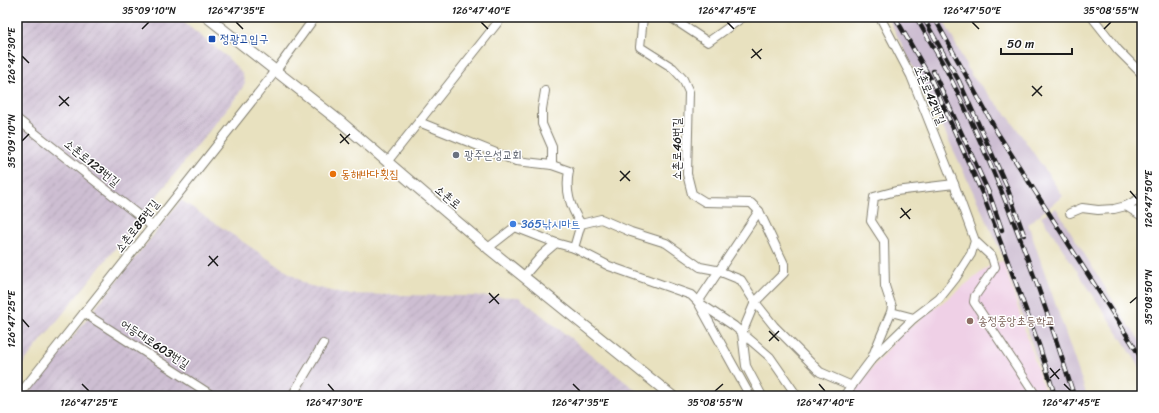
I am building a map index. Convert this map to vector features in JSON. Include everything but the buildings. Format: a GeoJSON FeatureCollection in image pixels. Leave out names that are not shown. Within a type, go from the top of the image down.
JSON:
{"type":"FeatureCollection","features":[{"type":"Feature","properties":{"kind":"street","name":"소촌로"},"geometry":{"type":"LineString","coordinates":[[207,17],[275,72],[342,123],[488,248],[672,396]]}},
{"type":"Feature","properties":{"kind":"street","name":"소촌로85번길"},"geometry":{"type":"LineString","coordinates":[[18,396],[275,72],[316,17]]}},
{"type":"Feature","properties":{"kind":"street"},"geometry":{"type":"LineString","coordinates":[[387,162],[502,17]]}},
{"type":"Feature","properties":{"kind":"street","name":"소촌로46번길"},"geometry":{"type":"LineString","coordinates":[[643,17],[640,47],[673,68],[683,80],[689,92],[687,174],[692,194],[704,202],[751,203],[759,211]]}},
{"type":"Feature","properties":{"kind":"street"},"geometry":{"type":"LineString","coordinates":[[670,17],[708,42],[743,17]]}},
{"type":"Feature","properties":{"kind":"street","name":"소촌로42번길"},"geometry":{"type":"LineString","coordinates":[[880,17],[911,76],[975,241]]}},
{"type":"Feature","properties":{"kind":"street"},"geometry":{"type":"LineString","coordinates":[[1092,17],[1118,50],[1142,74]]}},
{"type":"Feature","properties":{"kind":"street"},"geometry":{"type":"LineString","coordinates":[[545,92],[542,109],[542,124],[552,147],[552,165]]}},
{"type":"Feature","properties":{"kind":"street","name":"소촌로123번길"},"geometry":{"type":"LineString","coordinates":[[17,119],[152,226]]}},
{"type":"Feature","properties":{"kind":"street"},"geometry":{"type":"LineString","coordinates":[[419,122],[516,161],[552,165],[569,171],[567,184],[571,209],[581,224],[574,248]]}},
{"type":"Feature","properties":{"kind":"street"},"geometry":{"type":"LineString","coordinates":[[871,360],[891,312],[892,306],[885,286],[884,241],[871,221],[874,197],[896,191],[954,184]]}},
{"type":"Feature","properties":{"kind":"street"},"geometry":{"type":"LineString","coordinates":[[1070,213],[1082,208],[1098,210],[1126,206],[1142,197]]}},
{"type":"Feature","properties":{"kind":"street"},"geometry":{"type":"LineString","coordinates":[[1126,206],[1142,216]]}},
{"type":"Feature","properties":{"kind":"street"},"geometry":{"type":"LineString","coordinates":[[698,302],[759,211]]}},
{"type":"Feature","properties":{"kind":"street"},"geometry":{"type":"LineString","coordinates":[[759,211],[784,264],[784,273],[754,302],[742,332],[746,366],[762,396]]}},
{"type":"Feature","properties":{"kind":"street"},"geometry":{"type":"LineString","coordinates":[[581,224],[601,219],[631,232],[666,243],[700,267],[718,271],[741,280],[754,302],[774,326],[820,372],[852,386]]}},
{"type":"Feature","properties":{"kind":"street"},"geometry":{"type":"LineString","coordinates":[[488,248],[515,227],[556,243],[574,248],[609,266],[691,295],[698,302],[742,332],[770,357],[797,396]]}},
{"type":"Feature","properties":{"kind":"street"},"geometry":{"type":"LineString","coordinates":[[844,396],[871,360],[914,318],[939,300],[955,279],[970,254],[975,241],[992,257],[995,267],[975,296],[974,302],[1036,396]]}},
{"type":"Feature","properties":{"kind":"street"},"geometry":{"type":"LineString","coordinates":[[524,276],[542,255],[556,243]]}},
{"type":"Feature","properties":{"kind":"street"},"geometry":{"type":"LineString","coordinates":[[698,302],[750,396]]}},
{"type":"Feature","properties":{"kind":"street"},"geometry":{"type":"LineString","coordinates":[[891,312],[914,318]]}},
{"type":"Feature","properties":{"kind":"street","name":"어등대로603번길"},"geometry":{"type":"LineString","coordinates":[[84,313],[213,396]]}},
{"type":"Feature","properties":{"kind":"street"},"geometry":{"type":"LineString","coordinates":[[292,396],[323,344]]}},
{"type":"Feature","properties":{"kind":"shaded area"},"geometry":{"type":"Polygon","coordinates":[[[17,17],[177,17],[227,57],[242,73],[245,83],[238,95],[17,371],[17,17]]]}},
{"type":"Feature","properties":{"kind":"shaded area"},"geometry":{"type":"Polygon","coordinates":[[[888,17],[942,17],[971,75],[1008,116],[1063,196],[1028,224],[1087,396],[1049,396],[1002,254],[944,130],[888,17]]]}},
{"type":"Feature","properties":{"kind":"shaded area"},"geometry":{"type":"Polygon","coordinates":[[[181,200],[307,285],[344,294],[519,297],[643,396],[26,396],[181,200]]]}},
{"type":"Feature","properties":{"kind":"shaded area"},"geometry":{"type":"Polygon","coordinates":[[[1056,208],[1125,320],[1142,343],[1142,370],[1041,216],[1056,208]]]}},
{"type":"Feature","properties":{"kind":"shaded area","name":"송정중앙초등학교"},"geometry":{"type":"Polygon","coordinates":[[[1003,261],[1046,396],[849,396],[899,336],[992,264],[1003,261]]]}},
{"type":"Feature","properties":{"kind":"railway"},"geometry":{"type":"LineString","coordinates":[[895,17],[932,81],[983,195],[1039,345],[1055,396]]}},
{"type":"Feature","properties":{"kind":"railway"},"geometry":{"type":"LineString","coordinates":[[916,17],[953,83],[988,159],[1020,237],[1074,396]]}},
{"type":"Feature","properties":{"kind":"railway"},"geometry":{"type":"LineString","coordinates":[[923,17],[959,81],[1007,187],[1024,235]]}},
{"type":"Feature","properties":{"kind":"railway"},"geometry":{"type":"LineString","coordinates":[[934,17],[997,132],[1142,359]]}},
{"type":"Feature","properties":{"kind":"railway"},"geometry":{"type":"LineString","coordinates":[[933,71],[989,193],[1002,230]]}},
{"type":"Feature","properties":{"kind":"place","name":"정광고입구"},"geometry":{"type":"Point","coordinates":[212,39]}},
{"type":"Feature","properties":{"kind":"place","name":"광주은성교회"},"geometry":{"type":"Point","coordinates":[456,155]}},
{"type":"Feature","properties":{"kind":"place","name":"동해바다횟집"},"geometry":{"type":"Point","coordinates":[333,174]}},
{"type":"Feature","properties":{"kind":"place","name":"365낚시마트"},"geometry":{"type":"Point","coordinates":[513,224]}},
{"type":"Feature","properties":{"kind":"place","name":"송정중앙초등학교"},"geometry":{"type":"Point","coordinates":[970,321]}}]}
